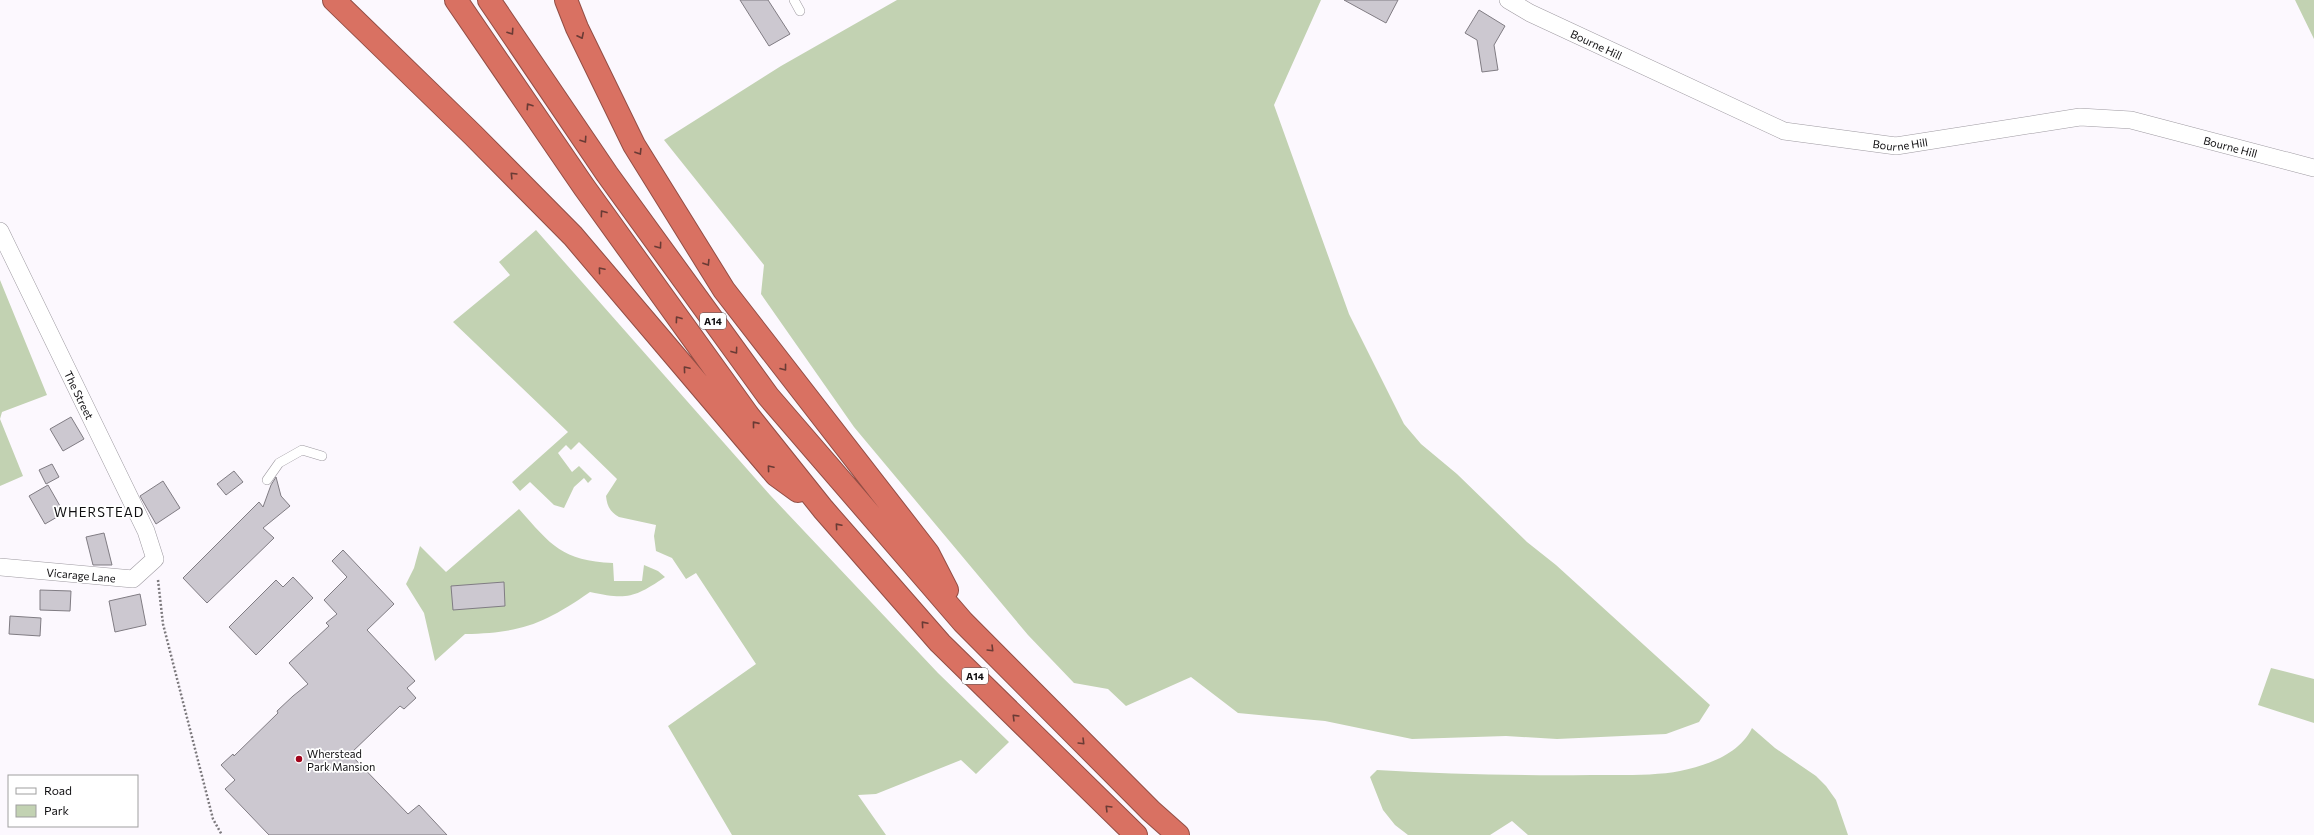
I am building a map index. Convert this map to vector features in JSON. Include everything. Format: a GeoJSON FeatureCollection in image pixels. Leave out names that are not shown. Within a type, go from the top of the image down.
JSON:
{"type":"FeatureCollection","features":[{"type":"Feature","properties":{"kind":"highway","name":"A14"},"geometry":{"type":"LineString","coordinates":[[334,0],[473,135],[572,236],[776,475],[823,509]]}},
{"type":"Feature","properties":{"kind":"highway","name":"A14"},"geometry":{"type":"LineString","coordinates":[[456,0],[584,187],[734,396],[823,509],[940,642],[1136,835]]}},
{"type":"Feature","properties":{"kind":"highway","name":"A14"},"geometry":{"type":"LineString","coordinates":[[489,0],[607,174],[768,396],[963,622],[1151,811],[1178,835]]}},
{"type":"Feature","properties":{"kind":"highway","name":"A14"},"geometry":{"type":"LineString","coordinates":[[566,0],[577,28],[634,145],[724,290],[928,553],[963,622]]}},
{"type":"Feature","properties":{"kind":"street","name":"Bourne Hill"},"geometry":{"type":"LineString","coordinates":[[1508,0],[1530,13],[1784,131],[1896,146],[2080,117],[2131,120],[2314,168]]}},
{"type":"Feature","properties":{"kind":"street","name":"The Street"},"geometry":{"type":"LineString","coordinates":[[0,232],[146,531],[155,560]]}},
{"type":"Feature","properties":{"kind":"street","name":"Vicarage Lane"},"geometry":{"type":"LineString","coordinates":[[0,567],[133,579],[155,560]]}},
{"type":"Feature","properties":{"kind":"lane"},"geometry":{"type":"LineString","coordinates":[[794,0],[800,11]]}},
{"type":"Feature","properties":{"kind":"lane"},"geometry":{"type":"LineString","coordinates":[[267,480],[279,463],[302,450],[322,456]]}},
{"type":"Feature","properties":{"kind":"path"},"geometry":{"type":"LineString","coordinates":[[155,560],[163,624],[213,819],[222,835]]}},
{"type":"Feature","properties":{"kind":"green space"},"geometry":{"type":"Polygon","coordinates":[[[897,0],[1321,0],[1274,105],[1349,314],[1404,424],[1421,444],[1457,474],[1527,542],[1556,565],[1710,705],[1699,722],[1666,734],[1557,739],[1506,736],[1412,739],[1325,721],[1238,713],[1191,677],[1126,706],[1108,689],[1074,683],[1028,635],[854,427],[761,294],[764,265],[664,140],[781,66],[897,0]]]}},
{"type":"Feature","properties":{"kind":"green space"},"geometry":{"type":"Polygon","coordinates":[[[2295,0],[2314,0],[2314,39],[2295,0]]]}},
{"type":"Feature","properties":{"kind":"green space"},"geometry":{"type":"Polygon","coordinates":[[[536,230],[770,495],[938,673],[1009,742],[976,774],[961,760],[876,794],[858,795],[886,835],[732,835],[668,726],[756,664],[696,573],[686,579],[672,558],[656,551],[654,536],[656,525],[619,517],[611,511],[607,503],[606,496],[617,479],[579,442],[571,450],[566,445],[558,453],[572,472],[579,466],[592,479],[588,483],[584,478],[574,487],[564,508],[554,505],[530,482],[520,491],[512,482],[568,432],[453,322],[510,275],[499,262],[536,230]]]}},
{"type":"Feature","properties":{"kind":"green space"},"geometry":{"type":"Polygon","coordinates":[[[0,280],[47,395],[2,412],[0,419],[0,280]]]}},
{"type":"Feature","properties":{"kind":"green space"},"geometry":{"type":"Polygon","coordinates":[[[0,419],[23,476],[0,486],[0,419]]]}},
{"type":"Feature","properties":{"kind":"green space"},"geometry":{"type":"Polygon","coordinates":[[[519,509],[549,541],[569,555],[596,562],[613,563],[614,581],[642,581],[644,565],[658,571],[665,577],[645,589],[630,595],[613,596],[590,592],[559,612],[531,625],[517,629],[502,632],[465,634],[435,661],[424,613],[406,584],[414,568],[420,546],[446,572],[519,509]]]}},
{"type":"Feature","properties":{"kind":"green space"},"geometry":{"type":"Polygon","coordinates":[[[2271,668],[2314,679],[2314,723],[2258,705],[2271,668]]]}},
{"type":"Feature","properties":{"kind":"green space"},"geometry":{"type":"Polygon","coordinates":[[[1752,728],[1775,748],[1816,776],[1826,786],[1836,800],[1848,835],[1528,835],[1512,821],[1490,835],[1408,835],[1395,825],[1383,810],[1370,777],[1377,770],[1458,774],[1538,775],[1636,775],[1670,773],[1701,766],[1731,752],[1746,737],[1752,728]]]}},
{"type":"Feature","properties":{"kind":"building"},"geometry":{"type":"Polygon","coordinates":[[[740,0],[768,0],[790,34],[769,46],[740,0]]]}},
{"type":"Feature","properties":{"kind":"building"},"geometry":{"type":"Polygon","coordinates":[[[1344,0],[1398,0],[1386,23],[1344,0]]]}},
{"type":"Feature","properties":{"kind":"building"},"geometry":{"type":"Polygon","coordinates":[[[1479,10],[1505,26],[1494,45],[1498,70],[1482,72],[1477,40],[1465,33],[1479,10]]]}},
{"type":"Feature","properties":{"kind":"building"},"geometry":{"type":"Polygon","coordinates":[[[71,417],[84,439],[63,451],[50,429],[71,417]]]}},
{"type":"Feature","properties":{"kind":"building"},"geometry":{"type":"Polygon","coordinates":[[[52,464],[59,477],[46,484],[39,470],[52,464]]]}},
{"type":"Feature","properties":{"kind":"building"},"geometry":{"type":"Polygon","coordinates":[[[234,471],[243,482],[226,495],[217,484],[234,471]]]}},
{"type":"Feature","properties":{"kind":"building"},"geometry":{"type":"Polygon","coordinates":[[[276,477],[281,496],[290,506],[263,528],[274,538],[207,603],[183,578],[259,502],[263,507],[271,485],[276,477]]]}},
{"type":"Feature","properties":{"kind":"building"},"geometry":{"type":"Polygon","coordinates":[[[163,481],[180,508],[156,524],[140,496],[163,481]]]}},
{"type":"Feature","properties":{"kind":"building"},"geometry":{"type":"Polygon","coordinates":[[[48,485],[64,513],[45,524],[29,496],[48,485]]]}},
{"type":"Feature","properties":{"kind":"building"},"geometry":{"type":"Polygon","coordinates":[[[104,533],[112,565],[93,565],[86,537],[104,533]]]}},
{"type":"Feature","properties":{"kind":"building"},"geometry":{"type":"Polygon","coordinates":[[[343,550],[394,604],[367,630],[415,681],[407,688],[416,698],[404,709],[400,706],[350,754],[408,814],[419,805],[447,835],[269,835],[225,789],[235,780],[221,765],[233,754],[234,756],[278,713],[277,711],[308,684],[289,663],[329,626],[326,623],[337,614],[324,600],[347,577],[332,561],[343,550]]]}},
{"type":"Feature","properties":{"kind":"building"},"geometry":{"type":"Polygon","coordinates":[[[293,577],[313,598],[256,655],[229,627],[276,580],[283,587],[293,577]]]}},
{"type":"Feature","properties":{"kind":"building"},"geometry":{"type":"Polygon","coordinates":[[[504,582],[505,606],[453,610],[451,586],[504,582]]]}},
{"type":"Feature","properties":{"kind":"building"},"geometry":{"type":"Polygon","coordinates":[[[40,590],[71,591],[70,611],[40,610],[40,590]]]}},
{"type":"Feature","properties":{"kind":"building"},"geometry":{"type":"Polygon","coordinates":[[[140,594],[146,625],[115,632],[109,601],[140,594]]]}},
{"type":"Feature","properties":{"kind":"building"},"geometry":{"type":"Polygon","coordinates":[[[10,616],[41,618],[40,636],[9,634],[10,616]]]}},
{"type":"Feature","properties":{"kind":"place","name":"Wherstead Park Mansion"},"geometry":{"type":"Point","coordinates":[299,759]}},
{"type":"Feature","properties":{"kind":"district","name":"WHERSTEAD"},"geometry":{"type":"Point","coordinates":[99,512]}}]}
